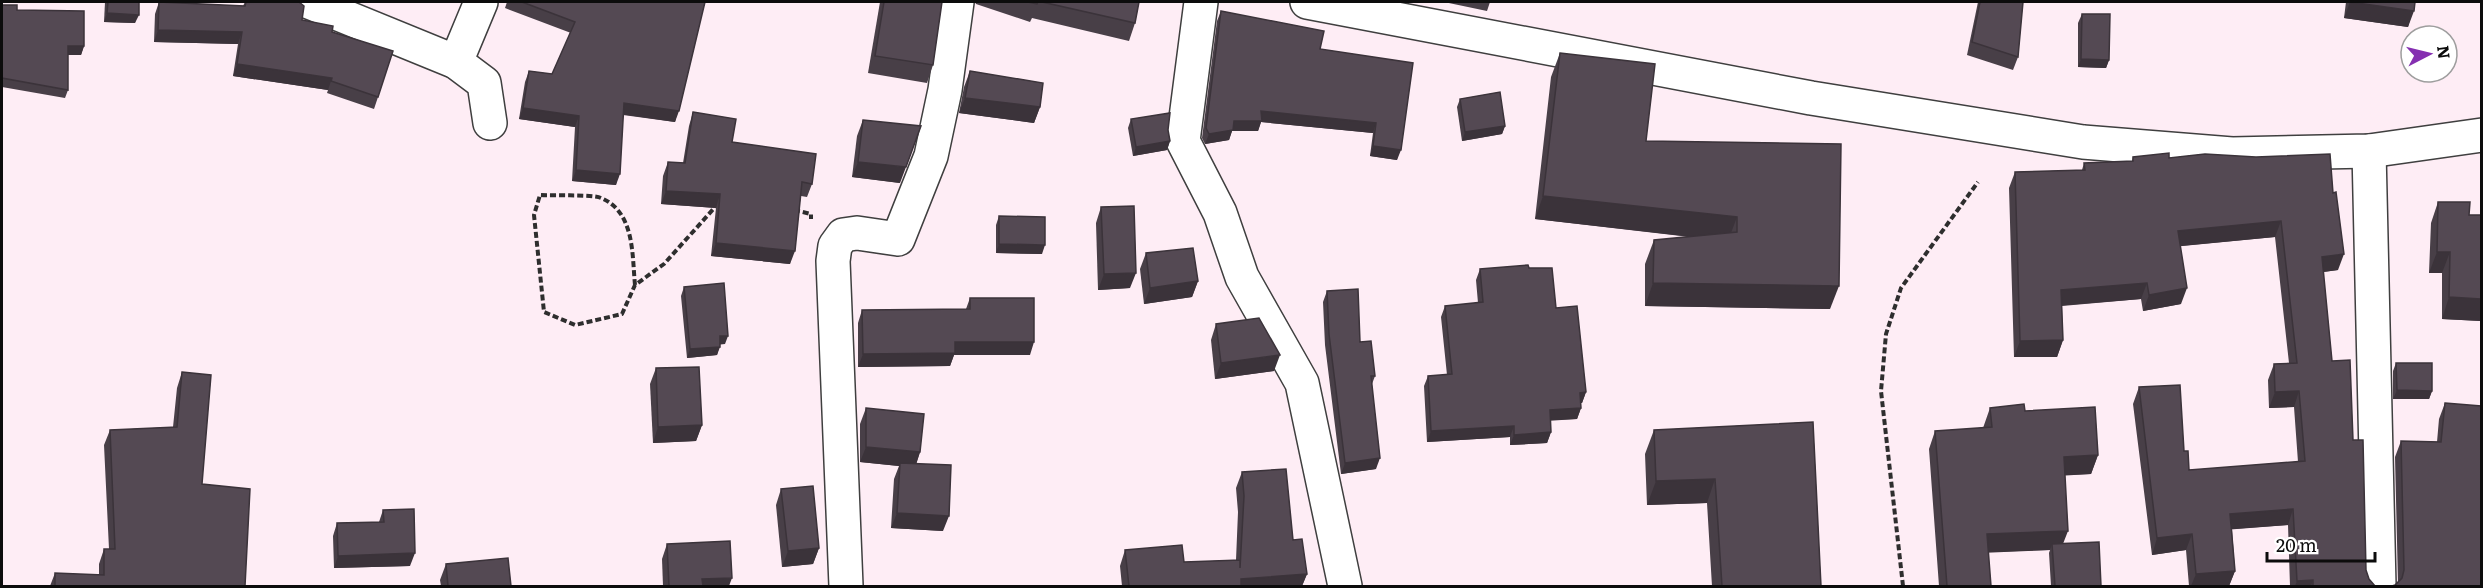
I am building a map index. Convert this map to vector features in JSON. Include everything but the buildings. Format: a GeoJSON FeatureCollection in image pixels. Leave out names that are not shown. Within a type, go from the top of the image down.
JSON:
{"type":"FeatureCollection","features":[{"type":"Feature","properties":{"kind":"street"},"geometry":{"type":"LineString","coordinates":[[309,2],[456,62],[484,82],[490,123]]}},
{"type":"Feature","properties":{"kind":"street"},"geometry":{"type":"LineString","coordinates":[[456,62],[481,2]]}},
{"type":"Feature","properties":{"kind":"street"},"geometry":{"type":"LineString","coordinates":[[846,586],[833,261],[835,246],[843,235],[857,233],[898,239],[931,156],[945,90],[957,2]]}},
{"type":"Feature","properties":{"kind":"street"},"geometry":{"type":"LineString","coordinates":[[1201,2],[1183,141],[1220,213],[1242,277],[1302,383],[1345,586]]}},
{"type":"Feature","properties":{"kind":"street"},"geometry":{"type":"LineString","coordinates":[[1307,2],[1811,98],[2083,142],[2232,154],[2369,152],[2481,135]]}},
{"type":"Feature","properties":{"kind":"street"},"geometry":{"type":"LineString","coordinates":[[2369,152],[2379,586]]}},
{"type":"Feature","properties":{"kind":"path"},"geometry":{"type":"LineString","coordinates":[[1903,586],[1881,391],[1886,334],[1901,288],[1978,182]]}},
{"type":"Feature","properties":{"kind":"path"},"geometry":{"type":"LineString","coordinates":[[635,285],[630,232],[620,213],[600,198],[540,195],[534,215],[544,312],[575,325],[622,314],[635,285],[664,264],[724,197]]}},
{"type":"Feature","properties":{"kind":"path"},"geometry":{"type":"LineString","coordinates":[[789,209],[811,214],[811,225]]}}]}
